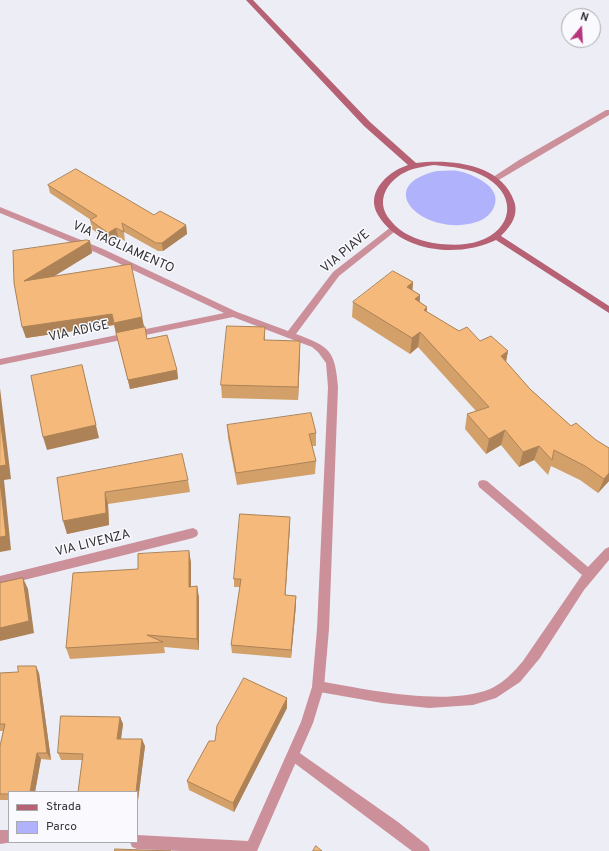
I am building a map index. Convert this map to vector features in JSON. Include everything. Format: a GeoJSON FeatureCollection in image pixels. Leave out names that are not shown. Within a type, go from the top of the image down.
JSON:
{"type":"FeatureCollection","features":[{"type":"Feature","properties":{"kind":"main road"},"geometry":{"type":"LineString","coordinates":[[249,0],[367,124],[414,166]]}},
{"type":"Feature","properties":{"kind":"main road"},"geometry":{"type":"LineString","coordinates":[[434,163],[456,164],[476,170],[494,179],[506,189],[512,201],[513,214],[507,226],[496,236],[475,244],[444,247],[425,244],[408,238],[394,229],[383,218],[378,205],[379,193],[386,182],[398,172],[414,166],[434,163]]}},
{"type":"Feature","properties":{"kind":"main road"},"geometry":{"type":"LineString","coordinates":[[496,236],[609,310]]}},
{"type":"Feature","properties":{"kind":"street"},"geometry":{"type":"LineString","coordinates":[[494,179],[520,162],[582,129],[609,112]]}},
{"type":"Feature","properties":{"kind":"street","name":"VIA TAGLIAMENTO"},"geometry":{"type":"LineString","coordinates":[[0,210],[100,251],[234,314],[315,345],[323,349],[330,359],[333,387],[323,629],[318,687],[308,723],[251,849]]}},
{"type":"Feature","properties":{"kind":"street","name":"VIA PIAVE"},"geometry":{"type":"LineString","coordinates":[[290,335],[336,274],[394,229]]}},
{"type":"Feature","properties":{"kind":"street","name":"VIA ADIGE"},"geometry":{"type":"LineString","coordinates":[[0,362],[188,322],[234,314]]}},
{"type":"Feature","properties":{"kind":"street"},"geometry":{"type":"LineString","coordinates":[[483,484],[589,574]]}},
{"type":"Feature","properties":{"kind":"street","name":"VIA LIVENZA"},"geometry":{"type":"LineString","coordinates":[[0,581],[193,533]]}},
{"type":"Feature","properties":{"kind":"street"},"geometry":{"type":"LineString","coordinates":[[318,687],[380,697],[427,701],[463,700],[493,693],[512,681],[526,666],[589,574],[609,552]]}},
{"type":"Feature","properties":{"kind":"street"},"geometry":{"type":"LineString","coordinates":[[294,755],[381,818],[423,851]]}},
{"type":"Feature","properties":{"kind":"street"},"geometry":{"type":"LineString","coordinates":[[138,842],[251,849]]}},
{"type":"Feature","properties":{"kind":"green space"},"geometry":{"type":"Polygon","coordinates":[[[437,171],[458,171],[478,178],[485,183],[491,188],[496,200],[490,213],[485,218],[473,223],[454,225],[437,222],[422,216],[412,208],[406,197],[408,187],[418,178],[437,171]]]}},
{"type":"Feature","properties":{"kind":"building"},"geometry":{"type":"Polygon","coordinates":[[[76,169],[154,215],[160,211],[186,225],[162,243],[156,243],[122,223],[124,232],[116,228],[108,233],[90,220],[97,216],[48,185],[76,169]]]}},
{"type":"Feature","properties":{"kind":"building"},"geometry":{"type":"Polygon","coordinates":[[[87,240],[90,241],[24,281],[131,264],[142,317],[114,323],[112,314],[22,327],[14,283],[13,251],[87,240]]]}},
{"type":"Feature","properties":{"kind":"building"},"geometry":{"type":"Polygon","coordinates":[[[393,271],[413,282],[407,287],[420,295],[415,299],[427,307],[424,310],[459,331],[467,327],[480,341],[491,336],[508,351],[501,356],[530,389],[571,426],[576,423],[596,440],[609,448],[609,473],[604,479],[585,466],[554,450],[552,460],[539,446],[523,452],[505,430],[489,439],[467,414],[489,407],[420,332],[412,338],[353,302],[393,271]]]}},
{"type":"Feature","properties":{"kind":"building"},"geometry":{"type":"Polygon","coordinates":[[[227,326],[265,327],[264,340],[300,341],[298,387],[221,385],[227,326]]]}},
{"type":"Feature","properties":{"kind":"building"},"geometry":{"type":"Polygon","coordinates":[[[145,327],[147,339],[167,335],[177,370],[128,380],[116,333],[145,327]]]}},
{"type":"Feature","properties":{"kind":"building"},"geometry":{"type":"Polygon","coordinates":[[[82,365],[96,425],[43,437],[31,376],[82,365]]]}},
{"type":"Feature","properties":{"kind":"building"},"geometry":{"type":"Polygon","coordinates":[[[311,413],[316,433],[309,434],[316,461],[236,473],[227,425],[311,413]]]}},
{"type":"Feature","properties":{"kind":"building"},"geometry":{"type":"Polygon","coordinates":[[[0,417],[6,465],[0,466],[0,417]]]}},
{"type":"Feature","properties":{"kind":"building"},"geometry":{"type":"Polygon","coordinates":[[[182,454],[188,480],[105,492],[106,513],[63,521],[57,478],[182,454]]]}},
{"type":"Feature","properties":{"kind":"building"},"geometry":{"type":"Polygon","coordinates":[[[0,480],[6,536],[0,537],[0,480]]]}},
{"type":"Feature","properties":{"kind":"building"},"geometry":{"type":"Polygon","coordinates":[[[240,514],[290,517],[285,595],[296,596],[291,650],[231,645],[241,579],[234,579],[240,514]]]}},
{"type":"Feature","properties":{"kind":"building"},"geometry":{"type":"Polygon","coordinates":[[[189,551],[189,587],[197,586],[197,639],[147,635],[163,642],[66,648],[73,573],[138,569],[138,554],[189,551]]]}},
{"type":"Feature","properties":{"kind":"building"},"geometry":{"type":"Polygon","coordinates":[[[23,578],[29,621],[0,628],[0,583],[23,578]]]}},
{"type":"Feature","properties":{"kind":"building"},"geometry":{"type":"Polygon","coordinates":[[[18,666],[36,666],[47,753],[37,753],[30,791],[8,791],[8,794],[0,794],[0,746],[5,724],[0,724],[0,673],[18,672],[18,666]]]}},
{"type":"Feature","properties":{"kind":"building"},"geometry":{"type":"Polygon","coordinates":[[[244,678],[287,698],[233,803],[187,781],[209,741],[215,741],[217,726],[244,678]]]}},
{"type":"Feature","properties":{"kind":"building"},"geometry":{"type":"Polygon","coordinates":[[[61,716],[120,717],[117,739],[142,739],[136,791],[78,791],[83,754],[58,753],[61,716]]]}},
{"type":"Feature","properties":{"kind":"building"},"geometry":{"type":"Polygon","coordinates":[[[316,846],[322,851],[313,851],[316,846]]]}},
{"type":"Feature","properties":{"kind":"building"},"geometry":{"type":"Polygon","coordinates":[[[115,849],[171,851],[115,851],[115,849]]]}}]}
